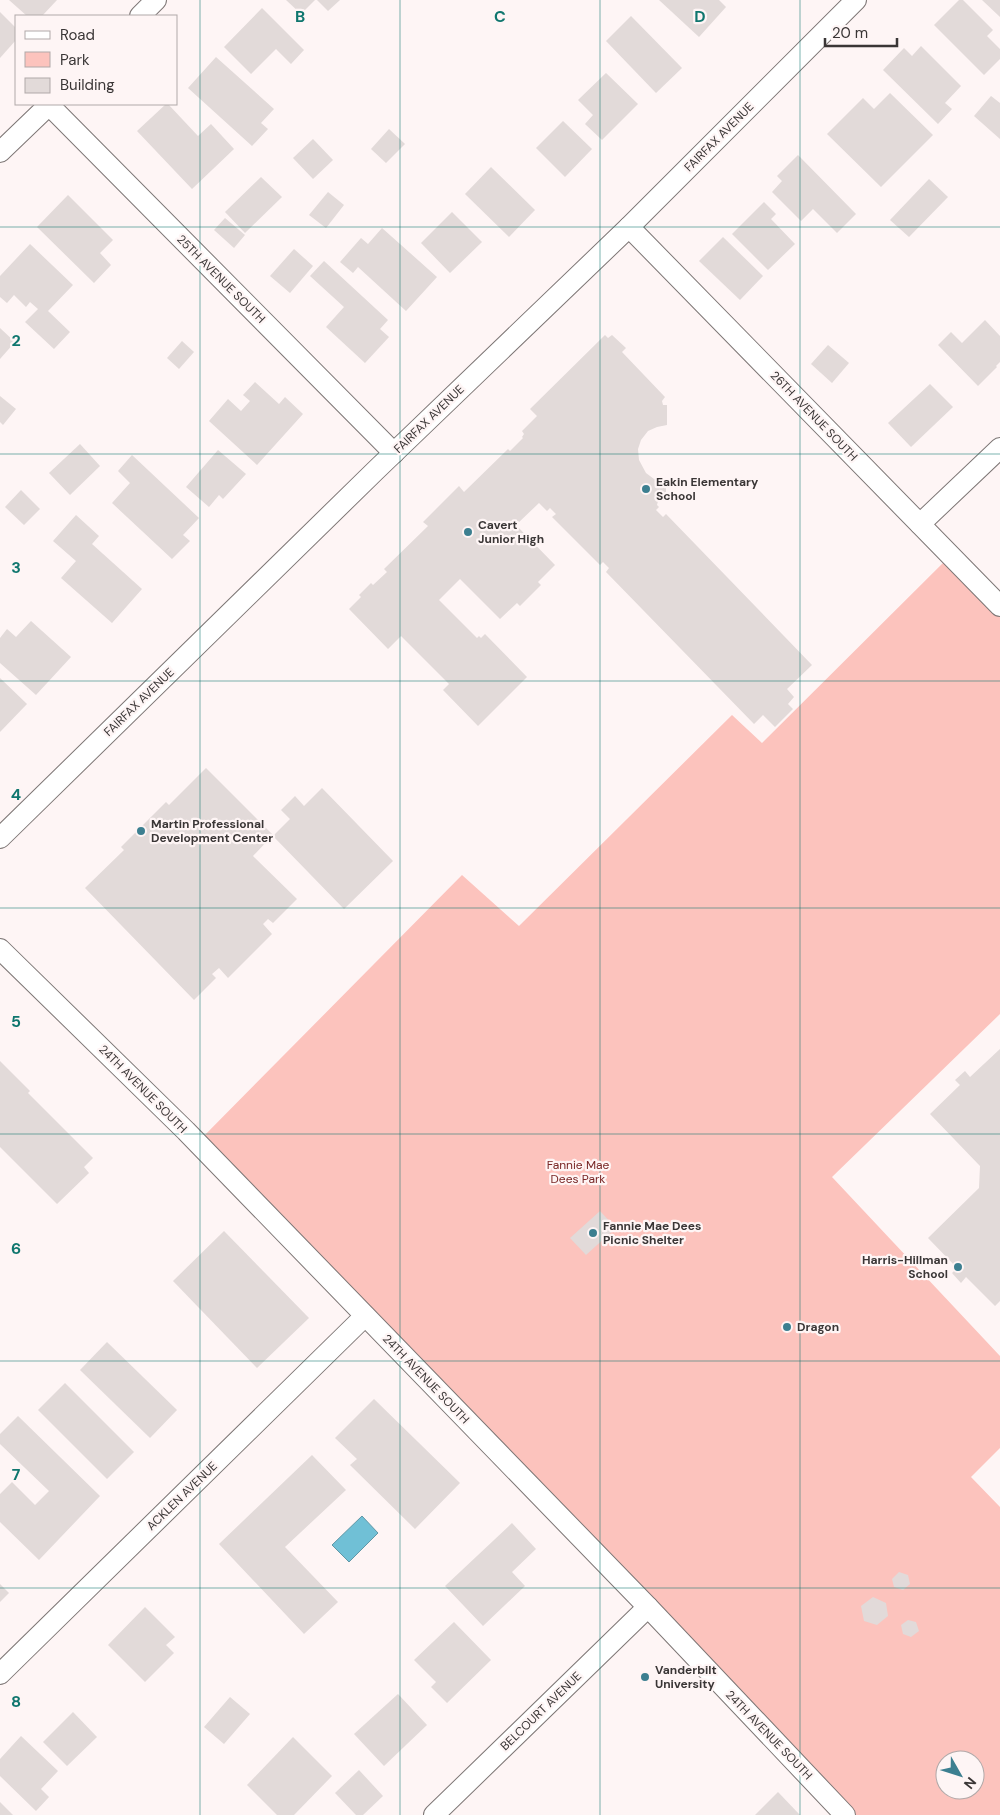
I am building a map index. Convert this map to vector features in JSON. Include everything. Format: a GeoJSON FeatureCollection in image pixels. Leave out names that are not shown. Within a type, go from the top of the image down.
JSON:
{"type":"FeatureCollection","features":[{"type":"Feature","properties":{"kind":"street"},"geometry":{"type":"LineString","coordinates":[[141,15],[156,0]]}},
{"type":"Feature","properties":{"kind":"street","name":"FAIRFAX AVENUE"},"geometry":{"type":"LineString","coordinates":[[0,838],[394,453],[629,227],[856,0]]}},
{"type":"Feature","properties":{"kind":"street"},"geometry":{"type":"LineString","coordinates":[[0,152],[49,105]]}},
{"type":"Feature","properties":{"kind":"street","name":"25TH AVENUE SOUTH"},"geometry":{"type":"LineString","coordinates":[[51,105],[394,453]]}},
{"type":"Feature","properties":{"kind":"street","name":"26TH AVENUE SOUTH"},"geometry":{"type":"LineString","coordinates":[[629,227],[1000,606]]}},
{"type":"Feature","properties":{"kind":"street"},"geometry":{"type":"LineString","coordinates":[[920,524],[1000,448]]}},
{"type":"Feature","properties":{"kind":"street","name":"24TH AVENUE SOUTH"},"geometry":{"type":"LineString","coordinates":[[0,949],[177,1123],[648,1607],[846,1815]]}},
{"type":"Feature","properties":{"kind":"street","name":"ACKLEN AVENUE"},"geometry":{"type":"LineString","coordinates":[[0,1674],[364,1316]]}},
{"type":"Feature","properties":{"kind":"street","name":"BELCOURT AVENUE"},"geometry":{"type":"LineString","coordinates":[[434,1815],[648,1607]]}},
{"type":"Feature","properties":{"kind":"green space","name":"Fannie Mae Dees Park"},"geometry":{"type":"Polygon","coordinates":[[[951,555],[1000,606],[1000,1014],[832,1177],[1000,1356],[1000,1448],[971,1477],[1000,1507],[1000,1815],[845,1815],[197,1143],[462,875],[519,926],[732,715],[762,743],[951,555]]]}},
{"type":"Feature","properties":{"kind":"water"},"geometry":{"type":"Polygon","coordinates":[[[362,1516],[378,1533],[349,1562],[332,1545],[362,1516]]]}},
{"type":"Feature","properties":{"kind":"building"},"geometry":{"type":"Polygon","coordinates":[[[9,0],[57,0],[43,15],[26,15],[9,0]]]}},
{"type":"Feature","properties":{"kind":"building"},"geometry":{"type":"Polygon","coordinates":[[[286,0],[315,0],[301,14],[286,0]]]}},
{"type":"Feature","properties":{"kind":"building"},"geometry":{"type":"Polygon","coordinates":[[[317,0],[340,0],[328,11],[317,0]]]}},
{"type":"Feature","properties":{"kind":"building"},"geometry":{"type":"Polygon","coordinates":[[[659,0],[719,0],[726,7],[699,37],[659,0]]]}},
{"type":"Feature","properties":{"kind":"building"},"geometry":{"type":"Polygon","coordinates":[[[959,0],[963,0],[993,30],[987,36],[1000,49],[1000,59],[984,75],[934,25],[959,0]]]}},
{"type":"Feature","properties":{"kind":"building"},"geometry":{"type":"Polygon","coordinates":[[[982,0],[1000,0],[1000,17],[982,0]]]}},
{"type":"Feature","properties":{"kind":"building"},"geometry":{"type":"Polygon","coordinates":[[[262,8],[304,50],[291,64],[276,49],[251,74],[224,47],[262,8]]]}},
{"type":"Feature","properties":{"kind":"building"},"geometry":{"type":"Polygon","coordinates":[[[0,12],[15,27],[15,41],[0,58],[0,12]]]}},
{"type":"Feature","properties":{"kind":"building"},"geometry":{"type":"Polygon","coordinates":[[[631,16],[682,68],[656,93],[606,41],[631,16]]]}},
{"type":"Feature","properties":{"kind":"building"},"geometry":{"type":"Polygon","coordinates":[[[921,46],[961,86],[945,103],[952,109],[938,124],[883,70],[904,48],[912,56],[921,46]]]}},
{"type":"Feature","properties":{"kind":"building"},"geometry":{"type":"Polygon","coordinates":[[[216,57],[274,109],[261,123],[268,129],[252,146],[188,88],[216,57]]]}},
{"type":"Feature","properties":{"kind":"building"},"geometry":{"type":"Polygon","coordinates":[[[606,73],[638,104],[602,140],[585,124],[593,115],[578,100],[606,73]]]}},
{"type":"Feature","properties":{"kind":"building"},"geometry":{"type":"Polygon","coordinates":[[[890,93],[933,135],[881,187],[827,134],[863,98],[874,109],[890,93]]]}},
{"type":"Feature","properties":{"kind":"building"},"geometry":{"type":"Polygon","coordinates":[[[991,96],[1000,103],[1000,139],[974,116],[991,96]]]}},
{"type":"Feature","properties":{"kind":"building"},"geometry":{"type":"Polygon","coordinates":[[[165,105],[169,105],[198,136],[211,124],[234,149],[192,189],[137,131],[165,105]]]}},
{"type":"Feature","properties":{"kind":"building"},"geometry":{"type":"Polygon","coordinates":[[[563,121],[592,149],[565,177],[536,148],[563,121]]]}},
{"type":"Feature","properties":{"kind":"building"},"geometry":{"type":"Polygon","coordinates":[[[389,129],[405,144],[386,163],[371,149],[389,129]]]}},
{"type":"Feature","properties":{"kind":"building"},"geometry":{"type":"Polygon","coordinates":[[[313,139],[333,160],[313,179],[293,158],[313,139]]]}},
{"type":"Feature","properties":{"kind":"building"},"geometry":{"type":"Polygon","coordinates":[[[798,155],[856,214],[837,233],[813,209],[801,221],[772,192],[782,181],[777,176],[798,155]]]}},
{"type":"Feature","properties":{"kind":"building"},"geometry":{"type":"Polygon","coordinates":[[[491,167],[535,210],[509,237],[465,194],[491,167]]]}},
{"type":"Feature","properties":{"kind":"building"},"geometry":{"type":"Polygon","coordinates":[[[261,177],[282,197],[245,233],[225,212],[261,177]]]}},
{"type":"Feature","properties":{"kind":"building"},"geometry":{"type":"Polygon","coordinates":[[[929,179],[948,197],[909,237],[890,220],[929,179]]]}},
{"type":"Feature","properties":{"kind":"building"},"geometry":{"type":"Polygon","coordinates":[[[328,192],[344,205],[326,228],[309,215],[328,192]]]}},
{"type":"Feature","properties":{"kind":"building"},"geometry":{"type":"Polygon","coordinates":[[[68,195],[113,240],[100,253],[111,265],[94,283],[37,227],[68,195]]]}},
{"type":"Feature","properties":{"kind":"building"},"geometry":{"type":"Polygon","coordinates":[[[764,202],[776,214],[771,219],[795,244],[768,270],[732,234],[764,202]]]}},
{"type":"Feature","properties":{"kind":"building"},"geometry":{"type":"Polygon","coordinates":[[[452,212],[482,242],[450,273],[421,243],[452,212]]]}},
{"type":"Feature","properties":{"kind":"building"},"geometry":{"type":"Polygon","coordinates":[[[225,218],[245,235],[234,248],[214,230],[225,218]]]}},
{"type":"Feature","properties":{"kind":"building"},"geometry":{"type":"Polygon","coordinates":[[[382,228],[437,277],[406,311],[358,267],[353,273],[340,262],[361,238],[368,244],[382,228]]]}},
{"type":"Feature","properties":{"kind":"building"},"geometry":{"type":"Polygon","coordinates":[[[723,237],[763,276],[740,300],[699,261],[723,237]]]}},
{"type":"Feature","properties":{"kind":"building"},"geometry":{"type":"Polygon","coordinates":[[[30,244],[73,285],[48,311],[70,332],[54,349],[25,322],[38,309],[30,302],[26,307],[14,295],[7,303],[0,297],[0,276],[30,244]]]}},
{"type":"Feature","properties":{"kind":"building"},"geometry":{"type":"Polygon","coordinates":[[[294,249],[313,266],[290,293],[270,276],[294,249]]]}},
{"type":"Feature","properties":{"kind":"building"},"geometry":{"type":"Polygon","coordinates":[[[324,261],[388,320],[380,329],[389,337],[365,363],[326,327],[344,307],[310,276],[324,261]]]}},
{"type":"Feature","properties":{"kind":"building"},"geometry":{"type":"Polygon","coordinates":[[[985,320],[1000,336],[1000,362],[978,386],[938,345],[951,332],[962,343],[985,320]]]}},
{"type":"Feature","properties":{"kind":"building"},"geometry":{"type":"Polygon","coordinates":[[[0,328],[15,342],[0,359],[0,328]]]}},
{"type":"Feature","properties":{"kind":"building"},"geometry":{"type":"Polygon","coordinates":[[[605,335],[608,338],[612,335],[626,348],[622,352],[665,397],[662,401],[663,405],[667,405],[667,425],[648,431],[641,440],[638,449],[639,460],[646,473],[654,479],[666,481],[666,501],[658,501],[657,505],[659,507],[656,510],[663,517],[666,514],[812,665],[787,689],[794,697],[788,704],[793,709],[775,727],[763,715],[754,724],[606,572],[609,568],[603,562],[600,565],[552,517],[556,514],[550,508],[547,511],[539,503],[516,525],[555,565],[538,582],[541,585],[520,606],[517,603],[500,619],[460,579],[439,600],[477,638],[479,636],[481,638],[485,634],[527,677],[478,726],[443,690],[449,684],[401,636],[388,649],[349,609],[371,583],[373,585],[387,572],[384,569],[428,526],[423,522],[459,486],[464,492],[508,449],[510,451],[523,438],[524,434],[522,431],[537,416],[530,409],[605,335]]]}},
{"type":"Feature","properties":{"kind":"building"},"geometry":{"type":"Polygon","coordinates":[[[182,341],[194,352],[179,369],[167,358],[182,341]]]}},
{"type":"Feature","properties":{"kind":"building"},"geometry":{"type":"Polygon","coordinates":[[[828,345],[849,363],[832,383],[811,364],[828,345]]]}},
{"type":"Feature","properties":{"kind":"building"},"geometry":{"type":"Polygon","coordinates":[[[255,382],[279,404],[285,397],[303,414],[257,465],[209,421],[228,399],[241,411],[250,401],[243,395],[255,382]]]}},
{"type":"Feature","properties":{"kind":"building"},"geometry":{"type":"Polygon","coordinates":[[[930,384],[953,407],[911,447],[888,423],[930,384]]]}},
{"type":"Feature","properties":{"kind":"building"},"geometry":{"type":"Polygon","coordinates":[[[0,396],[16,409],[3,425],[0,422],[0,396]]]}},
{"type":"Feature","properties":{"kind":"building"},"geometry":{"type":"Polygon","coordinates":[[[80,444],[100,466],[70,495],[49,473],[80,444]]]}},
{"type":"Feature","properties":{"kind":"building"},"geometry":{"type":"Polygon","coordinates":[[[218,450],[246,474],[223,499],[219,495],[209,507],[186,487],[218,450]]]}},
{"type":"Feature","properties":{"kind":"building"},"geometry":{"type":"Polygon","coordinates":[[[132,455],[199,518],[183,535],[190,541],[172,559],[112,503],[130,483],[118,471],[132,455]]]}},
{"type":"Feature","properties":{"kind":"building"},"geometry":{"type":"Polygon","coordinates":[[[21,490],[40,509],[24,525],[5,507],[21,490]]]}},
{"type":"Feature","properties":{"kind":"building"},"geometry":{"type":"Polygon","coordinates":[[[76,515],[99,536],[92,544],[142,589],[112,623],[61,578],[76,561],[53,541],[76,515]]]}},
{"type":"Feature","properties":{"kind":"building"},"geometry":{"type":"Polygon","coordinates":[[[31,621],[71,657],[36,695],[0,663],[0,638],[7,629],[16,637],[31,621]]]}},
{"type":"Feature","properties":{"kind":"building"},"geometry":{"type":"Polygon","coordinates":[[[0,678],[27,704],[0,732],[0,678]]]}},
{"type":"Feature","properties":{"kind":"building"},"geometry":{"type":"Polygon","coordinates":[[[206,768],[273,835],[253,856],[297,899],[273,923],[268,919],[263,924],[272,934],[228,978],[219,968],[212,974],[216,978],[194,1000],[85,888],[124,850],[121,847],[166,802],[169,805],[206,768]]]}},
{"type":"Feature","properties":{"kind":"building"},"geometry":{"type":"Polygon","coordinates":[[[322,788],[393,861],[344,909],[273,836],[290,819],[281,810],[295,796],[304,806],[322,788]]]}},
{"type":"Feature","properties":{"kind":"building"},"geometry":{"type":"Polygon","coordinates":[[[1000,1049],[1000,1301],[995,1306],[966,1277],[961,1283],[952,1273],[957,1268],[928,1238],[979,1188],[980,1166],[930,1114],[960,1085],[955,1080],[965,1071],[970,1077],[1000,1049]]]}},
{"type":"Feature","properties":{"kind":"building"},"geometry":{"type":"Polygon","coordinates":[[[0,1061],[30,1091],[28,1093],[93,1158],[84,1167],[89,1173],[57,1204],[0,1147],[0,1061]]]}},
{"type":"Feature","properties":{"kind":"building","name":"Fannie Mae Dees Picnic Shelter"},"geometry":{"type":"Polygon","coordinates":[[[600,1211],[616,1228],[586,1255],[570,1238],[600,1211]]]}},
{"type":"Feature","properties":{"kind":"building"},"geometry":{"type":"Polygon","coordinates":[[[224,1231],[309,1318],[257,1368],[173,1281],[224,1231]]]}},
{"type":"Feature","properties":{"kind":"building"},"geometry":{"type":"Polygon","coordinates":[[[107,1342],[177,1410],[150,1438],[80,1370],[107,1342]]]}},
{"type":"Feature","properties":{"kind":"building"},"geometry":{"type":"Polygon","coordinates":[[[65,1383],[134,1452],[107,1479],[38,1410],[65,1383]]]}},
{"type":"Feature","properties":{"kind":"building"},"geometry":{"type":"Polygon","coordinates":[[[374,1399],[460,1483],[415,1529],[350,1465],[357,1459],[335,1438],[374,1399]]]}},
{"type":"Feature","properties":{"kind":"building"},"geometry":{"type":"Polygon","coordinates":[[[18,1416],[100,1496],[39,1560],[0,1522],[0,1494],[12,1482],[35,1505],[49,1491],[0,1444],[0,1434],[18,1416]]]}},
{"type":"Feature","properties":{"kind":"building"},"geometry":{"type":"Polygon","coordinates":[[[312,1455],[346,1490],[285,1547],[338,1602],[304,1634],[219,1544],[312,1455]]]}},
{"type":"Feature","properties":{"kind":"building"},"geometry":{"type":"Polygon","coordinates":[[[512,1523],[536,1549],[512,1572],[525,1586],[483,1626],[445,1586],[512,1523]]]}},
{"type":"Feature","properties":{"kind":"building"},"geometry":{"type":"Polygon","coordinates":[[[899,1572],[908,1575],[910,1584],[903,1590],[894,1587],[892,1579],[899,1572]]]}},
{"type":"Feature","properties":{"kind":"building"},"geometry":{"type":"Polygon","coordinates":[[[0,1584],[9,1593],[0,1602],[0,1584]]]}},
{"type":"Feature","properties":{"kind":"building"},"geometry":{"type":"Polygon","coordinates":[[[873,1597],[886,1603],[888,1616],[877,1625],[864,1621],[861,1606],[873,1597]]]}},
{"type":"Feature","properties":{"kind":"building"},"geometry":{"type":"Polygon","coordinates":[[[145,1607],[175,1637],[166,1645],[174,1653],[145,1682],[108,1645],[145,1607]]]}},
{"type":"Feature","properties":{"kind":"building"},"geometry":{"type":"Polygon","coordinates":[[[908,1620],[916,1622],[919,1631],[911,1637],[903,1634],[901,1625],[908,1620]]]}},
{"type":"Feature","properties":{"kind":"building"},"geometry":{"type":"Polygon","coordinates":[[[454,1622],[491,1660],[447,1703],[431,1687],[436,1682],[414,1660],[454,1622]]]}},
{"type":"Feature","properties":{"kind":"building"},"geometry":{"type":"Polygon","coordinates":[[[398,1694],[427,1725],[384,1766],[354,1734],[398,1694]]]}},
{"type":"Feature","properties":{"kind":"building"},"geometry":{"type":"Polygon","coordinates":[[[230,1697],[250,1714],[224,1744],[204,1727],[230,1697]]]}},
{"type":"Feature","properties":{"kind":"building"},"geometry":{"type":"Polygon","coordinates":[[[73,1712],[97,1737],[67,1766],[43,1742],[73,1712]]]}},
{"type":"Feature","properties":{"kind":"building"},"geometry":{"type":"Polygon","coordinates":[[[21,1736],[58,1771],[41,1789],[49,1797],[36,1811],[0,1776],[0,1759],[21,1736]]]}},
{"type":"Feature","properties":{"kind":"building"},"geometry":{"type":"Polygon","coordinates":[[[293,1737],[332,1776],[294,1815],[277,1815],[247,1785],[293,1737]]]}},
{"type":"Feature","properties":{"kind":"building"},"geometry":{"type":"Polygon","coordinates":[[[359,1770],[383,1796],[363,1815],[356,1815],[335,1793],[359,1770]]]}},
{"type":"Feature","properties":{"kind":"building"},"geometry":{"type":"Polygon","coordinates":[[[778,1792],[800,1815],[755,1815],[778,1792]]]}},
{"type":"Feature","properties":{"kind":"building"},"geometry":{"type":"Polygon","coordinates":[[[0,1802],[13,1815],[0,1815],[0,1802]]]}},
{"type":"Feature","properties":{"kind":"place","name":"Eakin Elementary School"},"geometry":{"type":"Point","coordinates":[646,489]}},
{"type":"Feature","properties":{"kind":"place","name":"Cavert Junior High"},"geometry":{"type":"Point","coordinates":[468,532]}},
{"type":"Feature","properties":{"kind":"place","name":"Martin Professional Development Center"},"geometry":{"type":"Point","coordinates":[141,831]}},
{"type":"Feature","properties":{"kind":"place","name":"Fannie Mae Dees Picnic Shelter"},"geometry":{"type":"Point","coordinates":[593,1233]}},
{"type":"Feature","properties":{"kind":"place","name":"Harris-Hillman School"},"geometry":{"type":"Point","coordinates":[958,1267]}},
{"type":"Feature","properties":{"kind":"place","name":"Dragon"},"geometry":{"type":"Point","coordinates":[787,1327]}},
{"type":"Feature","properties":{"kind":"place","name":"Vanderbilt University"},"geometry":{"type":"Point","coordinates":[645,1677]}}]}
